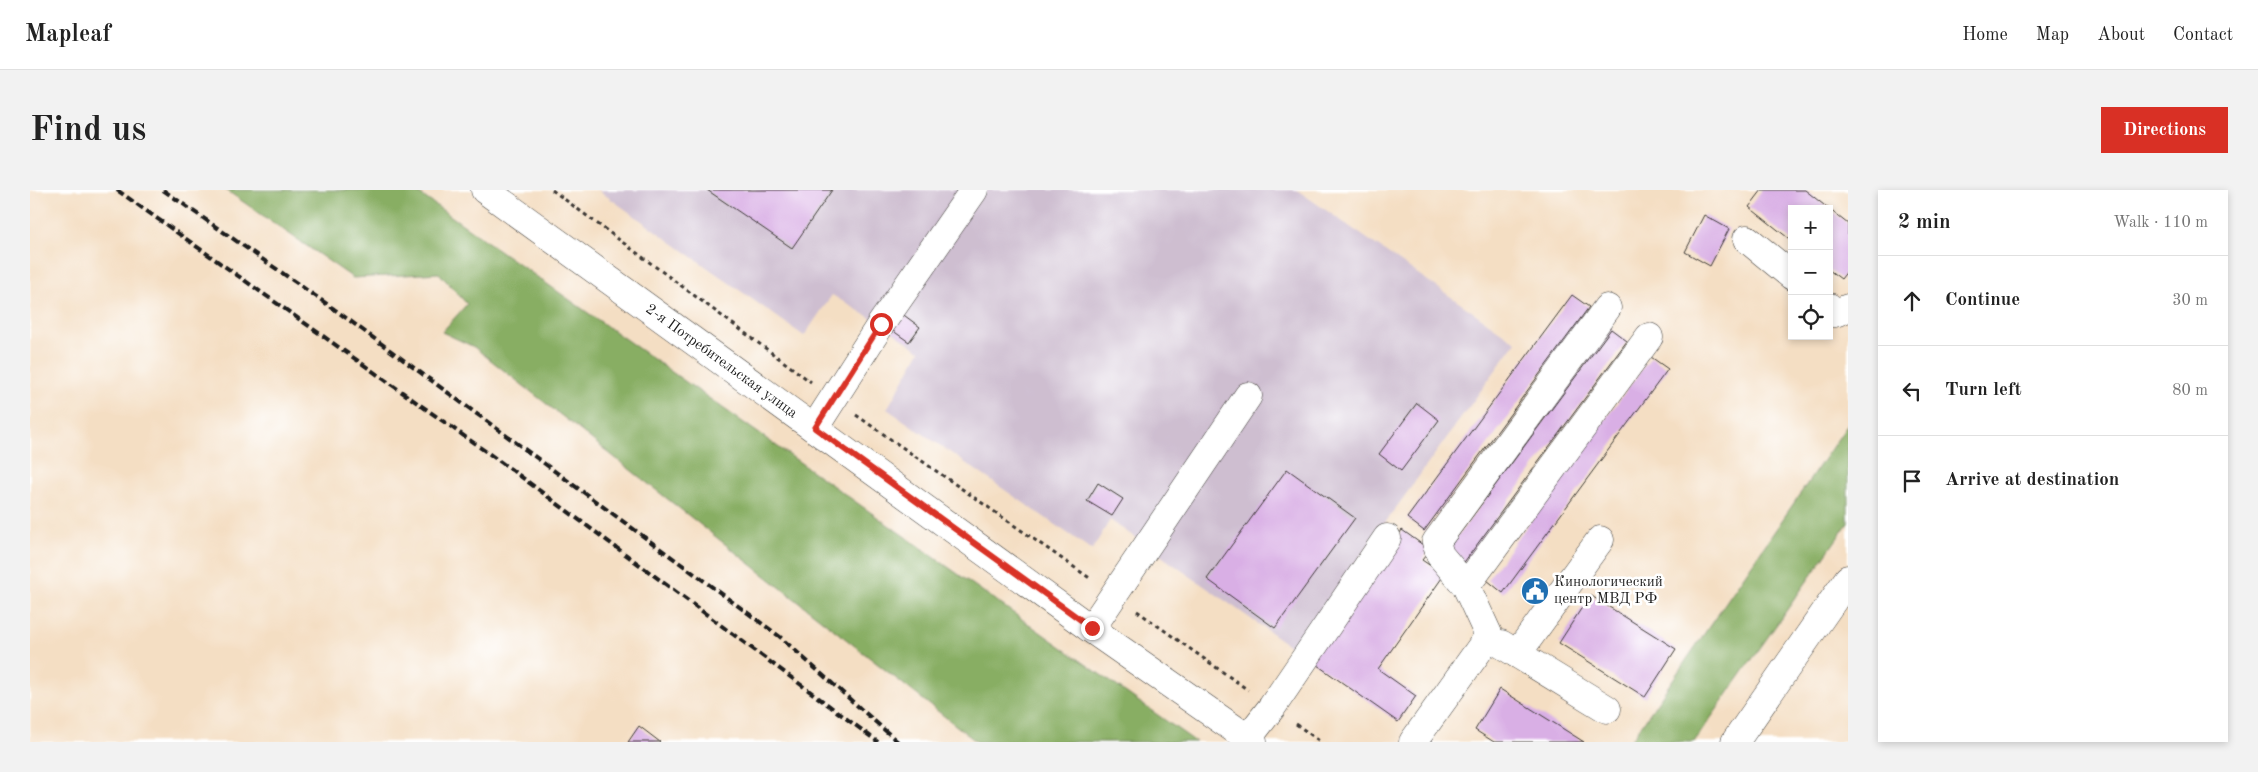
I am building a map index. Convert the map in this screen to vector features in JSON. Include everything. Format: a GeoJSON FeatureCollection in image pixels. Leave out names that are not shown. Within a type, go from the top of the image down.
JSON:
{"type":"FeatureCollection","features":[{"type":"Feature","properties":{"kind":"street","name":"2-я Потребительская улица"},"geometry":{"type":"LineString","coordinates":[[485,190],[1092,628],[1251,740]]}},
{"type":"Feature","properties":{"kind":"street"},"geometry":{"type":"LineString","coordinates":[[815,428],[881,324],[974,190]]}},
{"type":"Feature","properties":{"kind":"street"},"geometry":{"type":"LineString","coordinates":[[1747,239],[1788,273]]}},
{"type":"Feature","properties":{"kind":"street"},"geometry":{"type":"LineString","coordinates":[[1607,308],[1436,542],[1440,555],[1466,586],[1489,636],[1607,709]]}},
{"type":"Feature","properties":{"kind":"street"},"geometry":{"type":"LineString","coordinates":[[1833,311],[1835,313],[1848,308]]}},
{"type":"Feature","properties":{"kind":"street"},"geometry":{"type":"LineString","coordinates":[[1466,586],[1649,337]]}},
{"type":"Feature","properties":{"kind":"street"},"geometry":{"type":"LineString","coordinates":[[1092,628],[1248,396]]}},
{"type":"Feature","properties":{"kind":"street"},"geometry":{"type":"LineString","coordinates":[[1251,740],[1387,538]]}},
{"type":"Feature","properties":{"kind":"street"},"geometry":{"type":"LineString","coordinates":[[1517,654],[1600,540]]}},
{"type":"Feature","properties":{"kind":"street"},"geometry":{"type":"LineString","coordinates":[[1746,738],[1848,579]]}},
{"type":"Feature","properties":{"kind":"street"},"geometry":{"type":"LineString","coordinates":[[1413,742],[1489,636]]}},
{"type":"Feature","properties":{"kind":"path"},"geometry":{"type":"LineString","coordinates":[[552,190],[833,398],[1322,742]]}},
{"type":"Feature","properties":{"kind":"shaded area"},"geometry":{"type":"Polygon","coordinates":[[[598,190],[1297,190],[1516,342],[1294,649],[1110,520],[1092,550],[887,409],[920,351],[881,324],[832,295],[804,336],[598,190]]]}},
{"type":"Feature","properties":{"kind":"green space"},"geometry":{"type":"Polygon","coordinates":[[[226,190],[414,190],[1196,742],[977,742],[474,347],[442,332],[467,304],[439,273],[353,278],[226,190]]]}},
{"type":"Feature","properties":{"kind":"green space"},"geometry":{"type":"Polygon","coordinates":[[[1848,424],[1848,523],[1694,742],[1630,742],[1848,424]]]}},
{"type":"Feature","properties":{"kind":"building"},"geometry":{"type":"Polygon","coordinates":[[[707,190],[832,190],[792,248],[707,190]]]}},
{"type":"Feature","properties":{"kind":"building"},"geometry":{"type":"Polygon","coordinates":[[[1762,190],[1805,190],[1824,205],[1788,205],[1788,238],[1749,207],[1762,190]]]}},
{"type":"Feature","properties":{"kind":"building"},"geometry":{"type":"Polygon","coordinates":[[[1833,212],[1848,224],[1848,270],[1841,279],[1833,273],[1833,212]]]}},
{"type":"Feature","properties":{"kind":"building"},"geometry":{"type":"Polygon","coordinates":[[[1704,215],[1729,229],[1710,266],[1685,252],[1704,215]]]}},
{"type":"Feature","properties":{"kind":"building"},"geometry":{"type":"Polygon","coordinates":[[[1572,295],[1589,307],[1424,531],[1407,518],[1572,295]]]}},
{"type":"Feature","properties":{"kind":"building"},"geometry":{"type":"Polygon","coordinates":[[[897,310],[920,327],[909,342],[886,326],[897,310]]]}},
{"type":"Feature","properties":{"kind":"building"},"geometry":{"type":"Polygon","coordinates":[[[1611,329],[1627,341],[1462,565],[1446,552],[1611,329]]]}},
{"type":"Feature","properties":{"kind":"building"},"geometry":{"type":"Polygon","coordinates":[[[1651,357],[1668,369],[1503,593],[1487,580],[1651,357]]]}},
{"type":"Feature","properties":{"kind":"building"},"geometry":{"type":"Polygon","coordinates":[[[1417,403],[1439,420],[1401,471],[1379,454],[1417,403]]]}},
{"type":"Feature","properties":{"kind":"building"},"geometry":{"type":"Polygon","coordinates":[[[1287,469],[1355,518],[1275,628],[1207,579],[1287,469]]]}},
{"type":"Feature","properties":{"kind":"building"},"geometry":{"type":"Polygon","coordinates":[[[1098,483],[1123,499],[1112,516],[1087,501],[1098,483]]]}},
{"type":"Feature","properties":{"kind":"building"},"geometry":{"type":"Polygon","coordinates":[[[1402,530],[1430,550],[1422,560],[1444,575],[1378,669],[1416,696],[1398,722],[1310,660],[1402,530]]]}},
{"type":"Feature","properties":{"kind":"building"},"geometry":{"type":"Polygon","coordinates":[[[1590,595],[1676,649],[1645,697],[1559,643],[1590,595]]]}},
{"type":"Feature","properties":{"kind":"building"},"geometry":{"type":"Polygon","coordinates":[[[1500,689],[1584,742],[1494,742],[1475,730],[1500,689]]]}},
{"type":"Feature","properties":{"kind":"building"},"geometry":{"type":"Polygon","coordinates":[[[639,726],[660,742],[628,742],[639,726]]]}},
{"type":"Feature","properties":{"kind":"railway"},"geometry":{"type":"LineString","coordinates":[[117,190],[512,470],[878,742]]}},
{"type":"Feature","properties":{"kind":"railway"},"geometry":{"type":"LineString","coordinates":[[163,190],[334,309],[779,636],[898,742]]}},
{"type":"Feature","properties":{"kind":"place","name":"Кинологический центр МВД РФ"},"geometry":{"type":"Point","coordinates":[1535,591]}},
{"type":"Feature","properties":{"kind":"route"},"geometry":{"type":"LineString","coordinates":[[881,324],[815,428],[1092,628]]}}]}
